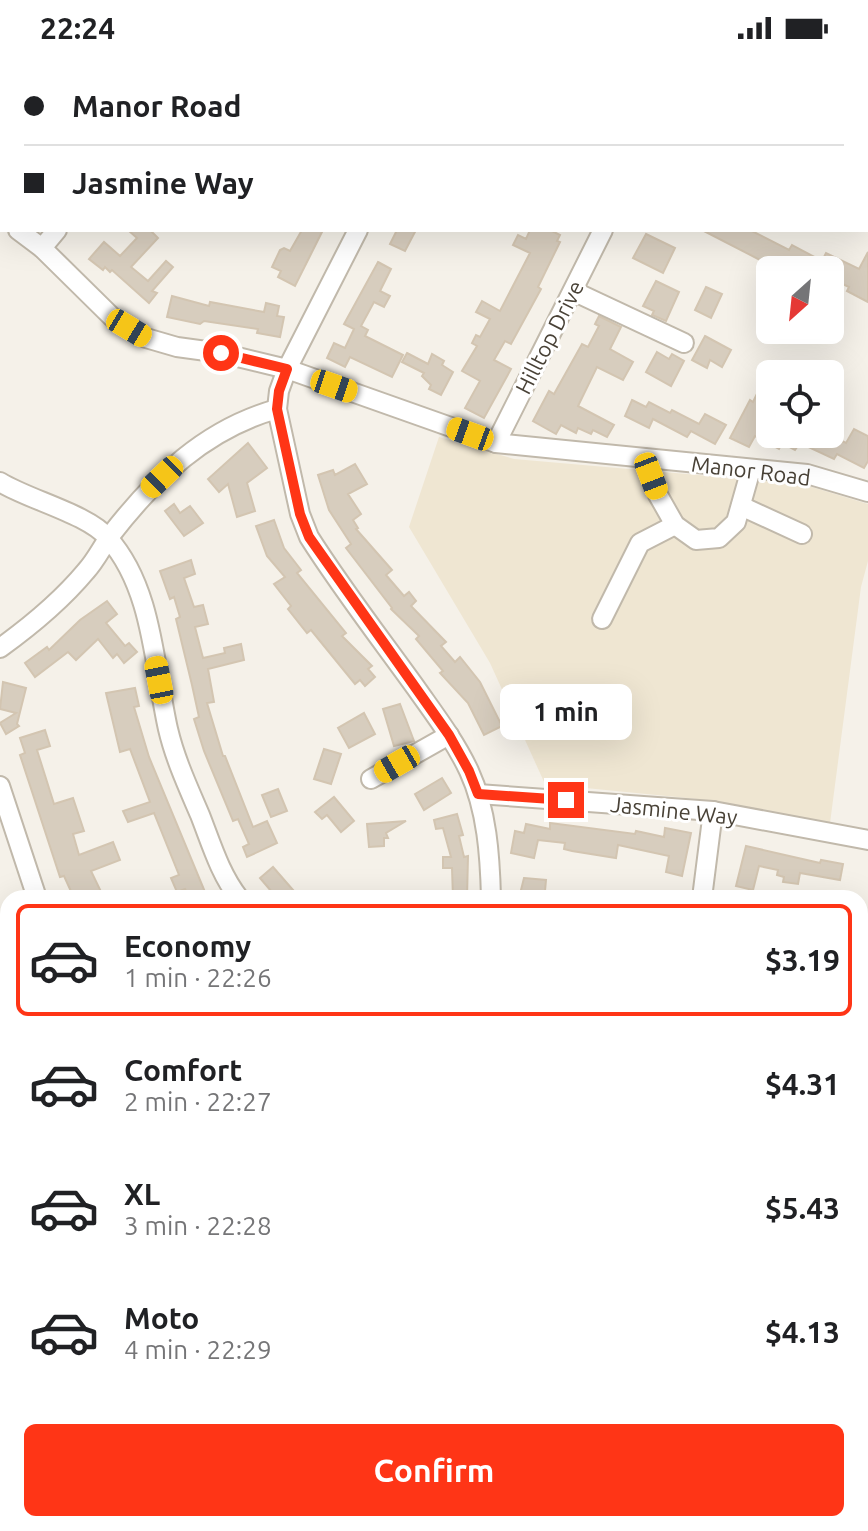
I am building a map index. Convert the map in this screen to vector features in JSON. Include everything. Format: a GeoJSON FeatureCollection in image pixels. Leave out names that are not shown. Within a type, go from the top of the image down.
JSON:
{"type":"FeatureCollection","features":[{"type":"Feature","properties":{"kind":"street","name":"Manor Road"},"geometry":{"type":"LineString","coordinates":[[21,232],[42,248],[112,317],[146,338],[287,369],[496,443],[807,474],[868,492]]}},
{"type":"Feature","properties":{"kind":"street"},"geometry":{"type":"LineString","coordinates":[[42,248],[55,232]]}},
{"type":"Feature","properties":{"kind":"street"},"geometry":{"type":"LineString","coordinates":[[357,232],[287,369],[279,391],[277,409],[300,514],[309,537],[449,735],[469,771],[478,794],[490,862],[491,890]]}},
{"type":"Feature","properties":{"kind":"street","name":"Hilltop Drive"},"geometry":{"type":"LineString","coordinates":[[496,443],[602,232]]}},
{"type":"Feature","properties":{"kind":"street"},"geometry":{"type":"LineString","coordinates":[[573,291],[684,343]]}},
{"type":"Feature","properties":{"kind":"street"},"geometry":{"type":"LineString","coordinates":[[0,648],[51,609],[89,568],[147,491],[177,462],[246,418],[277,409]]}},
{"type":"Feature","properties":{"kind":"street"},"geometry":{"type":"LineString","coordinates":[[644,458],[658,495],[675,525],[696,540],[719,538],[736,522],[751,469]]}},
{"type":"Feature","properties":{"kind":"street"},"geometry":{"type":"LineString","coordinates":[[0,482],[94,526],[109,538],[136,587],[175,755],[225,876],[234,890]]}},
{"type":"Feature","properties":{"kind":"street"},"geometry":{"type":"LineString","coordinates":[[741,506],[802,534]]}},
{"type":"Feature","properties":{"kind":"street"},"geometry":{"type":"LineString","coordinates":[[602,619],[640,543],[675,525]]}},
{"type":"Feature","properties":{"kind":"street"},"geometry":{"type":"LineString","coordinates":[[371,779],[449,735]]}},
{"type":"Feature","properties":{"kind":"street"},"geometry":{"type":"LineString","coordinates":[[0,786],[34,890]]}},
{"type":"Feature","properties":{"kind":"street","name":"Jasmine Way"},"geometry":{"type":"LineString","coordinates":[[478,794],[713,811],[868,840]]}},
{"type":"Feature","properties":{"kind":"street"},"geometry":{"type":"LineString","coordinates":[[703,890],[713,811]]}},
{"type":"Feature","properties":{"kind":"shaded area"},"geometry":{"type":"Polygon","coordinates":[[[439,437],[514,459],[802,484],[868,504],[868,561],[861,587],[830,823],[697,799],[545,784],[490,663],[409,527],[439,437]]]}},
{"type":"Feature","properties":{"kind":"building"},"geometry":{"type":"Polygon","coordinates":[[[130,232],[152,232],[158,238],[131,267],[148,281],[166,261],[173,267],[152,291],[157,293],[149,303],[112,270],[110,272],[105,267],[103,270],[89,259],[104,242],[120,256],[137,238],[130,232]]]}},
{"type":"Feature","properties":{"kind":"building"},"geometry":{"type":"Polygon","coordinates":[[[301,232],[322,232],[295,286],[278,277],[281,271],[272,267],[280,250],[290,251],[301,232]]]}},
{"type":"Feature","properties":{"kind":"building"},"geometry":{"type":"Polygon","coordinates":[[[396,232],[415,232],[405,251],[390,244],[396,232]]]}},
{"type":"Feature","properties":{"kind":"building"},"geometry":{"type":"Polygon","coordinates":[[[529,232],[554,232],[560,235],[557,241],[560,242],[538,287],[541,289],[511,344],[505,341],[494,360],[511,369],[484,418],[465,408],[480,381],[462,371],[477,346],[472,343],[476,335],[480,337],[490,319],[476,312],[482,301],[500,311],[530,253],[513,245],[518,235],[526,239],[529,232]]]}},
{"type":"Feature","properties":{"kind":"building"},"geometry":{"type":"Polygon","coordinates":[[[706,232],[754,232],[789,250],[792,245],[813,256],[756,258],[706,232]]]}},
{"type":"Feature","properties":{"kind":"building"},"geometry":{"type":"Polygon","coordinates":[[[646,234],[675,248],[663,273],[633,258],[646,234]]]}},
{"type":"Feature","properties":{"kind":"building"},"geometry":{"type":"Polygon","coordinates":[[[868,252],[868,302],[847,291],[849,287],[844,285],[844,262],[859,269],[868,252]]]}},
{"type":"Feature","properties":{"kind":"building"},"geometry":{"type":"Polygon","coordinates":[[[378,262],[391,269],[380,291],[390,296],[384,307],[374,302],[361,326],[368,330],[365,336],[403,355],[392,377],[350,357],[345,367],[327,358],[334,343],[345,348],[354,329],[344,324],[378,262]]]}},
{"type":"Feature","properties":{"kind":"building"},"geometry":{"type":"Polygon","coordinates":[[[656,281],[679,292],[666,321],[652,315],[654,311],[643,306],[656,281]]]}},
{"type":"Feature","properties":{"kind":"building"},"geometry":{"type":"Polygon","coordinates":[[[706,287],[722,294],[711,318],[695,310],[706,287]]]}},
{"type":"Feature","properties":{"kind":"building"},"geometry":{"type":"Polygon","coordinates":[[[172,296],[209,306],[210,302],[264,312],[266,303],[279,306],[277,316],[284,317],[280,337],[257,333],[258,329],[204,321],[200,324],[167,317],[172,296]]]}},
{"type":"Feature","properties":{"kind":"building"},"geometry":{"type":"Polygon","coordinates":[[[599,316],[621,327],[610,349],[633,362],[623,380],[597,367],[578,406],[614,425],[607,437],[593,430],[591,434],[578,428],[576,433],[561,425],[556,434],[533,421],[549,391],[554,394],[582,344],[588,347],[599,326],[595,324],[599,316]]]}},
{"type":"Feature","properties":{"kind":"building"},"geometry":{"type":"Polygon","coordinates":[[[705,336],[731,350],[722,367],[710,360],[707,368],[692,360],[705,336]]]}},
{"type":"Feature","properties":{"kind":"building"},"geometry":{"type":"Polygon","coordinates":[[[657,352],[669,359],[672,354],[684,361],[671,386],[646,372],[657,352]]]}},
{"type":"Feature","properties":{"kind":"building"},"geometry":{"type":"Polygon","coordinates":[[[407,353],[428,364],[432,354],[444,361],[442,365],[453,372],[441,395],[429,389],[431,385],[422,376],[424,373],[402,362],[407,353]]]}},
{"type":"Feature","properties":{"kind":"building"},"geometry":{"type":"Polygon","coordinates":[[[756,396],[756,437],[749,447],[730,438],[750,400],[753,402],[756,396]]]}},
{"type":"Feature","properties":{"kind":"building"},"geometry":{"type":"Polygon","coordinates":[[[632,400],[646,407],[649,402],[670,413],[672,410],[699,424],[705,414],[726,425],[715,444],[691,431],[687,437],[653,419],[649,428],[625,416],[632,400]]]}},
{"type":"Feature","properties":{"kind":"building"},"geometry":{"type":"Polygon","coordinates":[[[854,429],[868,436],[868,461],[864,468],[837,454],[834,459],[811,448],[844,448],[844,442],[854,429]]]}},
{"type":"Feature","properties":{"kind":"building"},"geometry":{"type":"Polygon","coordinates":[[[248,443],[267,468],[247,483],[255,511],[237,517],[228,484],[219,492],[208,479],[248,443]]]}},
{"type":"Feature","properties":{"kind":"building"},"geometry":{"type":"Polygon","coordinates":[[[355,464],[367,484],[348,494],[361,514],[353,520],[356,529],[392,570],[386,575],[404,596],[409,592],[416,601],[411,606],[446,642],[441,646],[455,662],[460,657],[480,682],[502,726],[484,735],[468,703],[440,673],[443,671],[416,639],[419,636],[391,609],[346,548],[351,544],[329,510],[318,475],[333,470],[335,475],[355,464]]]}},
{"type":"Feature","properties":{"kind":"building"},"geometry":{"type":"Polygon","coordinates":[[[174,504],[180,513],[190,506],[203,523],[184,536],[165,511],[174,504]]]}},
{"type":"Feature","properties":{"kind":"building"},"geometry":{"type":"Polygon","coordinates":[[[274,520],[284,548],[301,570],[297,573],[346,633],[342,636],[372,666],[368,669],[375,677],[365,686],[360,680],[355,684],[311,630],[307,633],[274,584],[285,577],[267,556],[256,526],[274,520]]]}},
{"type":"Feature","properties":{"kind":"building"},"geometry":{"type":"Polygon","coordinates":[[[191,560],[195,574],[184,578],[194,607],[203,605],[208,624],[195,627],[203,658],[225,653],[224,648],[241,644],[244,660],[208,669],[214,702],[207,703],[223,756],[253,827],[267,821],[277,843],[247,857],[243,847],[249,844],[238,819],[233,821],[194,719],[199,717],[176,619],[180,617],[174,597],[170,599],[160,571],[191,560]]]}},
{"type":"Feature","properties":{"kind":"building"},"geometry":{"type":"Polygon","coordinates":[[[107,601],[117,614],[106,623],[125,646],[129,643],[137,652],[124,663],[117,654],[113,658],[98,639],[76,660],[68,652],[35,677],[25,663],[47,647],[49,650],[80,620],[107,601]]]}},
{"type":"Feature","properties":{"kind":"building"},"geometry":{"type":"Polygon","coordinates":[[[3,682],[26,688],[19,726],[6,734],[0,723],[16,713],[0,709],[3,682]]]}},
{"type":"Feature","properties":{"kind":"building"},"geometry":{"type":"Polygon","coordinates":[[[135,688],[139,706],[134,707],[149,757],[204,890],[176,890],[171,878],[179,875],[154,813],[128,822],[123,811],[150,802],[130,749],[120,752],[106,693],[135,688]]]}},
{"type":"Feature","properties":{"kind":"building"},"geometry":{"type":"Polygon","coordinates":[[[400,704],[414,741],[394,746],[383,709],[400,704]]]}},
{"type":"Feature","properties":{"kind":"building"},"geometry":{"type":"Polygon","coordinates":[[[364,713],[375,734],[349,748],[338,728],[364,713]]]}},
{"type":"Feature","properties":{"kind":"building"},"geometry":{"type":"Polygon","coordinates":[[[45,730],[50,746],[37,750],[54,804],[73,798],[84,831],[73,834],[79,855],[113,842],[120,860],[91,871],[100,890],[70,890],[64,876],[60,877],[20,755],[25,753],[20,738],[45,730]]]}},
{"type":"Feature","properties":{"kind":"building"},"geometry":{"type":"Polygon","coordinates":[[[324,749],[341,754],[331,784],[314,779],[324,749]]]}},
{"type":"Feature","properties":{"kind":"building"},"geometry":{"type":"Polygon","coordinates":[[[442,778],[451,793],[424,810],[415,794],[442,778]]]}},
{"type":"Feature","properties":{"kind":"building"},"geometry":{"type":"Polygon","coordinates":[[[278,789],[287,811],[271,817],[262,795],[278,789]]]}},
{"type":"Feature","properties":{"kind":"building"},"geometry":{"type":"Polygon","coordinates":[[[334,797],[354,821],[341,832],[327,815],[322,819],[315,812],[334,797]]]}},
{"type":"Feature","properties":{"kind":"building"},"geometry":{"type":"Polygon","coordinates":[[[457,814],[463,835],[459,836],[464,857],[468,856],[467,890],[453,890],[452,868],[443,868],[443,857],[451,857],[443,828],[436,829],[434,820],[457,814]]]}},
{"type":"Feature","properties":{"kind":"building"},"geometry":{"type":"Polygon","coordinates":[[[406,821],[386,833],[388,838],[384,838],[384,846],[369,847],[367,824],[406,821]]]}},
{"type":"Feature","properties":{"kind":"building"},"geometry":{"type":"Polygon","coordinates":[[[550,823],[635,834],[636,831],[664,837],[665,828],[691,833],[682,876],[666,872],[669,856],[618,845],[616,858],[564,849],[565,843],[538,840],[534,858],[511,853],[515,831],[524,833],[526,824],[550,829],[550,823]]]}},
{"type":"Feature","properties":{"kind":"building"},"geometry":{"type":"Polygon","coordinates":[[[746,846],[820,863],[821,860],[843,864],[840,880],[800,873],[798,884],[783,882],[784,877],[777,875],[778,870],[759,866],[753,890],[736,886],[746,846]]]}},
{"type":"Feature","properties":{"kind":"building"},"geometry":{"type":"Polygon","coordinates":[[[273,867],[293,890],[270,890],[260,878],[273,867]]]}},
{"type":"Feature","properties":{"kind":"building"},"geometry":{"type":"Polygon","coordinates":[[[524,878],[546,880],[545,890],[521,890],[524,878]]]}},
{"type":"Feature","properties":{"kind":"route"},"geometry":{"type":"LineString","coordinates":[[221,353],[287,369],[279,391],[277,409],[300,514],[309,537],[449,735],[478,794],[566,800]]}}]}
